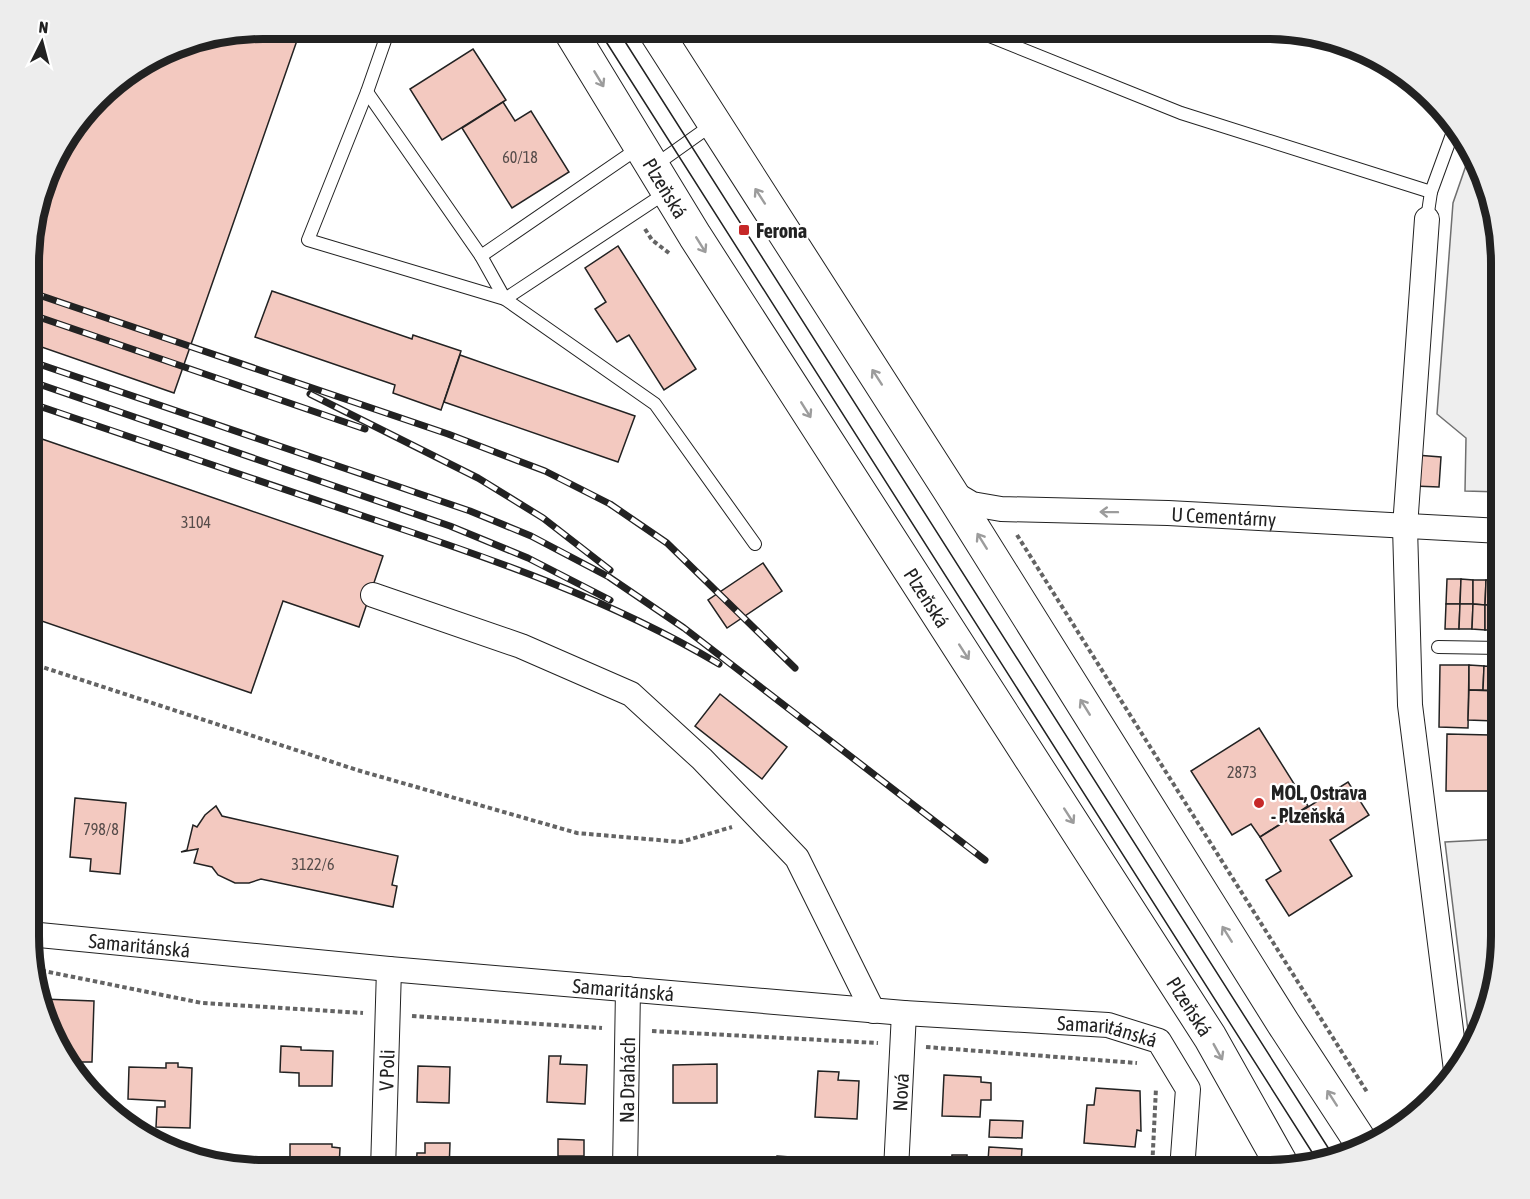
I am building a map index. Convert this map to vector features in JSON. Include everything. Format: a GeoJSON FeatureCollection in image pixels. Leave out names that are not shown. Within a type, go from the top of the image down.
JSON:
{"type":"FeatureCollection","features":[{"type":"Feature","properties":{"kind":"main road","name":"Plzeňská"},"geometry":{"type":"LineString","coordinates":[[575,39],[842,466],[933,602],[1203,1027],[1279,1160]]}},
{"type":"Feature","properties":{"kind":"main road"},"geometry":{"type":"LineString","coordinates":[[660,39],[950,491],[1283,1023],[1359,1140]]}},
{"type":"Feature","properties":{"kind":"street"},"geometry":{"type":"LineString","coordinates":[[1427,219],[1406,527],[1410,705],[1454,1058]]}},
{"type":"Feature","properties":{"kind":"street","name":"U Cementárny"},"geometry":{"type":"LineString","coordinates":[[950,491],[972,504],[1001,509],[1168,513],[1491,531]]}},
{"type":"Feature","properties":{"kind":"street"},"geometry":{"type":"LineString","coordinates":[[373,595],[521,646],[631,694],[702,759],[797,858],[873,1011]]}},
{"type":"Feature","properties":{"kind":"street","name":"Samaritánská"},"geometry":{"type":"LineString","coordinates":[[39,935],[389,969],[873,1011],[1108,1025],[1159,1041],[1188,1089],[1183,1160]]}},
{"type":"Feature","properties":{"kind":"street","name":"V Poli"},"geometry":{"type":"LineString","coordinates":[[383,1160],[389,969]]}},
{"type":"Feature","properties":{"kind":"street","name":"Na Drahách"},"geometry":{"type":"LineString","coordinates":[[625,1160],[628,989]]}},
{"type":"Feature","properties":{"kind":"street","name":"Nová"},"geometry":{"type":"LineString","coordinates":[[896,1160],[904,1013]]}},
{"type":"Feature","properties":{"kind":"lane"},"geometry":{"type":"LineString","coordinates":[[385,39],[367,92],[308,240],[505,299],[655,404],[755,543]]}},
{"type":"Feature","properties":{"kind":"lane"},"geometry":{"type":"LineString","coordinates":[[997,39],[1181,113],[1431,192]]}},
{"type":"Feature","properties":{"kind":"lane"},"geometry":{"type":"LineString","coordinates":[[367,92],[481,256],[505,299]]}},
{"type":"Feature","properties":{"kind":"lane"},"geometry":{"type":"LineString","coordinates":[[505,299],[654,168],[714,124]]}},
{"type":"Feature","properties":{"kind":"lane"},"geometry":{"type":"LineString","coordinates":[[1427,219],[1431,192],[1451,136]]}},
{"type":"Feature","properties":{"kind":"lane"},"geometry":{"type":"LineString","coordinates":[[481,256],[654,168]]}},
{"type":"Feature","properties":{"kind":"lane"},"geometry":{"type":"LineString","coordinates":[[1438,647],[1491,648]]}},
{"type":"Feature","properties":{"kind":"path"},"geometry":{"type":"LineString","coordinates":[[1001,509],[1371,1098]]}},
{"type":"Feature","properties":{"kind":"path"},"geometry":{"type":"LineString","coordinates":[[39,666],[357,770],[576,833],[681,842],[759,819]]}},
{"type":"Feature","properties":{"kind":"path"},"geometry":{"type":"LineString","coordinates":[[42,971],[202,1003],[927,1046],[1145,1063]]}},
{"type":"Feature","properties":{"kind":"path"},"geometry":{"type":"LineString","coordinates":[[926,1058],[927,1046]]}},
{"type":"Feature","properties":{"kind":"path"},"geometry":{"type":"LineString","coordinates":[[1152,1160],[1156,1076]]}},
{"type":"Feature","properties":{"kind":"shaded area"},"geometry":{"type":"Polygon","coordinates":[[[1467,162],[1487,219],[1491,249],[1491,492],[1465,491],[1466,438],[1437,414],[1453,203],[1467,162]]]}},
{"type":"Feature","properties":{"kind":"shaded area"},"geometry":{"type":"Polygon","coordinates":[[[1491,840],[1491,950],[1487,980],[1468,1034],[1445,842],[1491,840]]]}},
{"type":"Feature","properties":{"kind":"building"},"geometry":{"type":"Polygon","coordinates":[[[249,39],[298,39],[174,393],[39,346],[39,249],[43,219],[51,191],[62,164],[85,127],[115,95],[151,69],[177,56],[219,43],[249,39]]]}},
{"type":"Feature","properties":{"kind":"building"},"geometry":{"type":"Polygon","coordinates":[[[473,49],[506,100],[442,140],[410,89],[473,49]]]}},
{"type":"Feature","properties":{"kind":"building"},"geometry":{"type":"Polygon","coordinates":[[[503,102],[515,121],[531,111],[569,172],[512,208],[462,128],[503,102]]]}},
{"type":"Feature","properties":{"kind":"building"},"geometry":{"type":"Polygon","coordinates":[[[618,246],[696,369],[664,390],[629,335],[617,342],[595,309],[606,302],[585,268],[618,246]]]}},
{"type":"Feature","properties":{"kind":"building"},"geometry":{"type":"Polygon","coordinates":[[[272,291],[412,339],[413,335],[461,351],[441,410],[393,393],[395,385],[255,337],[272,291]]]}},
{"type":"Feature","properties":{"kind":"building"},"geometry":{"type":"Polygon","coordinates":[[[460,355],[635,416],[618,462],[444,402],[460,355]]]}},
{"type":"Feature","properties":{"kind":"building"},"geometry":{"type":"Polygon","coordinates":[[[42,439],[383,556],[359,627],[283,601],[251,693],[39,620],[39,448],[42,439]]]}},
{"type":"Feature","properties":{"kind":"building"},"geometry":{"type":"Polygon","coordinates":[[[1416,455],[1441,457],[1439,487],[1414,486],[1416,455]]]}},
{"type":"Feature","properties":{"kind":"building"},"geometry":{"type":"Polygon","coordinates":[[[763,563],[782,591],[727,628],[708,600],[763,563]]]}},
{"type":"Feature","properties":{"kind":"building"},"geometry":{"type":"Polygon","coordinates":[[[1447,579],[1461,579],[1460,604],[1446,604],[1447,579]]]}},
{"type":"Feature","properties":{"kind":"building"},"geometry":{"type":"Polygon","coordinates":[[[1461,579],[1473,580],[1473,604],[1460,604],[1461,579]]]}},
{"type":"Feature","properties":{"kind":"building"},"geometry":{"type":"Polygon","coordinates":[[[1473,580],[1486,580],[1485,605],[1473,604],[1473,580]]]}},
{"type":"Feature","properties":{"kind":"building"},"geometry":{"type":"Polygon","coordinates":[[[1486,580],[1491,580],[1491,605],[1485,605],[1486,580]]]}},
{"type":"Feature","properties":{"kind":"building"},"geometry":{"type":"Polygon","coordinates":[[[1446,604],[1460,604],[1459,629],[1445,629],[1446,604]]]}},
{"type":"Feature","properties":{"kind":"building"},"geometry":{"type":"Polygon","coordinates":[[[1460,604],[1473,604],[1472,629],[1459,629],[1460,604]]]}},
{"type":"Feature","properties":{"kind":"building"},"geometry":{"type":"Polygon","coordinates":[[[1473,604],[1485,605],[1485,630],[1472,629],[1473,604]]]}},
{"type":"Feature","properties":{"kind":"building"},"geometry":{"type":"Polygon","coordinates":[[[1485,605],[1491,605],[1491,630],[1485,630],[1485,605]]]}},
{"type":"Feature","properties":{"kind":"building"},"geometry":{"type":"Polygon","coordinates":[[[1440,665],[1469,665],[1468,728],[1439,727],[1440,665]]]}},
{"type":"Feature","properties":{"kind":"building"},"geometry":{"type":"Polygon","coordinates":[[[1469,665],[1484,666],[1483,690],[1469,690],[1469,665]]]}},
{"type":"Feature","properties":{"kind":"building"},"geometry":{"type":"Polygon","coordinates":[[[1484,666],[1491,667],[1491,691],[1483,690],[1484,666]]]}},
{"type":"Feature","properties":{"kind":"building"},"geometry":{"type":"Polygon","coordinates":[[[1469,690],[1491,691],[1491,721],[1468,720],[1469,690]]]}},
{"type":"Feature","properties":{"kind":"building"},"geometry":{"type":"Polygon","coordinates":[[[720,694],[787,747],[762,779],[695,726],[720,694]]]}},
{"type":"Feature","properties":{"kind":"building"},"geometry":{"type":"Polygon","coordinates":[[[1259,728],[1308,806],[1260,837],[1251,824],[1232,835],[1191,771],[1259,728]]]}},
{"type":"Feature","properties":{"kind":"building"},"geometry":{"type":"Polygon","coordinates":[[[1447,734],[1490,735],[1489,791],[1446,791],[1447,734]]]}},
{"type":"Feature","properties":{"kind":"building"},"geometry":{"type":"Polygon","coordinates":[[[1348,782],[1369,815],[1330,840],[1352,876],[1289,916],[1266,880],[1281,871],[1260,837],[1348,782]]]}},
{"type":"Feature","properties":{"kind":"building"},"geometry":{"type":"Polygon","coordinates":[[[75,798],[126,803],[120,874],[90,871],[91,859],[70,857],[75,798]]]}},
{"type":"Feature","properties":{"kind":"building"},"geometry":{"type":"Polygon","coordinates":[[[216,806],[222,816],[398,856],[392,885],[397,886],[393,907],[261,879],[249,883],[235,883],[218,875],[212,867],[194,863],[198,849],[181,852],[187,850],[193,825],[197,827],[205,815],[216,806]]]}},
{"type":"Feature","properties":{"kind":"building"},"geometry":{"type":"Polygon","coordinates":[[[48,999],[94,1001],[92,1062],[78,1062],[66,1042],[66,1037],[62,1035],[48,999]]]}},
{"type":"Feature","properties":{"kind":"building"},"geometry":{"type":"Polygon","coordinates":[[[281,1046],[301,1047],[301,1050],[333,1051],[332,1086],[299,1086],[299,1073],[280,1072],[281,1046]]]}},
{"type":"Feature","properties":{"kind":"building"},"geometry":{"type":"Polygon","coordinates":[[[549,1056],[561,1056],[560,1064],[587,1065],[585,1104],[547,1102],[549,1056]]]}},
{"type":"Feature","properties":{"kind":"building"},"geometry":{"type":"Polygon","coordinates":[[[166,1063],[178,1063],[178,1067],[192,1068],[190,1128],[156,1127],[157,1107],[165,1107],[165,1101],[128,1099],[129,1067],[166,1068],[166,1063]]]}},
{"type":"Feature","properties":{"kind":"building"},"geometry":{"type":"Polygon","coordinates":[[[717,1064],[717,1103],[673,1103],[673,1065],[717,1064]]]}},
{"type":"Feature","properties":{"kind":"building"},"geometry":{"type":"Polygon","coordinates":[[[418,1066],[450,1067],[449,1103],[417,1102],[418,1066]]]}},
{"type":"Feature","properties":{"kind":"building"},"geometry":{"type":"Polygon","coordinates":[[[818,1071],[839,1072],[838,1080],[859,1081],[857,1119],[815,1117],[818,1071]]]}},
{"type":"Feature","properties":{"kind":"building"},"geometry":{"type":"Polygon","coordinates":[[[944,1075],[981,1077],[981,1082],[991,1083],[991,1100],[981,1100],[980,1117],[942,1116],[944,1075]]]}},
{"type":"Feature","properties":{"kind":"building"},"geometry":{"type":"Polygon","coordinates":[[[1096,1088],[1140,1091],[1141,1131],[1137,1130],[1135,1147],[1084,1143],[1087,1105],[1094,1105],[1096,1088]]]}},
{"type":"Feature","properties":{"kind":"building"},"geometry":{"type":"Polygon","coordinates":[[[990,1120],[1023,1121],[1022,1138],[989,1137],[990,1120]]]}},
{"type":"Feature","properties":{"kind":"building"},"geometry":{"type":"Polygon","coordinates":[[[558,1139],[584,1140],[584,1156],[558,1156],[558,1139]]]}},
{"type":"Feature","properties":{"kind":"building"},"geometry":{"type":"Polygon","coordinates":[[[425,1143],[450,1143],[449,1160],[417,1160],[417,1153],[425,1153],[425,1143]]]}},
{"type":"Feature","properties":{"kind":"building"},"geometry":{"type":"Polygon","coordinates":[[[290,1144],[332,1144],[332,1147],[340,1148],[339,1160],[290,1160],[290,1144]]]}},
{"type":"Feature","properties":{"kind":"building"},"geometry":{"type":"Polygon","coordinates":[[[989,1147],[1022,1149],[1021,1160],[988,1160],[989,1147]]]}},
{"type":"Feature","properties":{"kind":"building"},"geometry":{"type":"Polygon","coordinates":[[[952,1155],[967,1155],[967,1160],[951,1160],[952,1155]]]}},
{"type":"Feature","properties":{"kind":"building"},"geometry":{"type":"Polygon","coordinates":[[[777,1156],[804,1158],[804,1160],[777,1160],[777,1156]]]}},
{"type":"Feature","properties":{"kind":"tram line"},"geometry":{"type":"LineString","coordinates":[[604,39],[1314,1155]]}},
{"type":"Feature","properties":{"kind":"tram line"},"geometry":{"type":"LineString","coordinates":[[623,39],[1330,1151]]}},
{"type":"Feature","properties":{"kind":"railway"},"geometry":{"type":"LineString","coordinates":[[39,295],[448,434],[545,471],[610,504],[667,543],[795,668]]}},
{"type":"Feature","properties":{"kind":"railway"},"geometry":{"type":"LineString","coordinates":[[39,317],[365,429]]}},
{"type":"Feature","properties":{"kind":"railway"},"geometry":{"type":"LineString","coordinates":[[39,364],[470,511],[531,536],[609,577],[684,628],[985,860]]}},
{"type":"Feature","properties":{"kind":"railway"},"geometry":{"type":"LineString","coordinates":[[39,384],[450,526],[528,558],[610,600]]}},
{"type":"Feature","properties":{"kind":"railway"},"geometry":{"type":"LineString","coordinates":[[310,394],[478,478],[543,518],[610,570]]}},
{"type":"Feature","properties":{"kind":"railway"},"geometry":{"type":"LineString","coordinates":[[39,406],[504,565],[635,619],[719,664]]}},
{"type":"Feature","properties":{"kind":"place","name":"Ferona"},"geometry":{"type":"Point","coordinates":[744,230]}},
{"type":"Feature","properties":{"kind":"place","name":"MOL, Ostrava - Plzeňská"},"geometry":{"type":"Point","coordinates":[1259,803]}}]}
